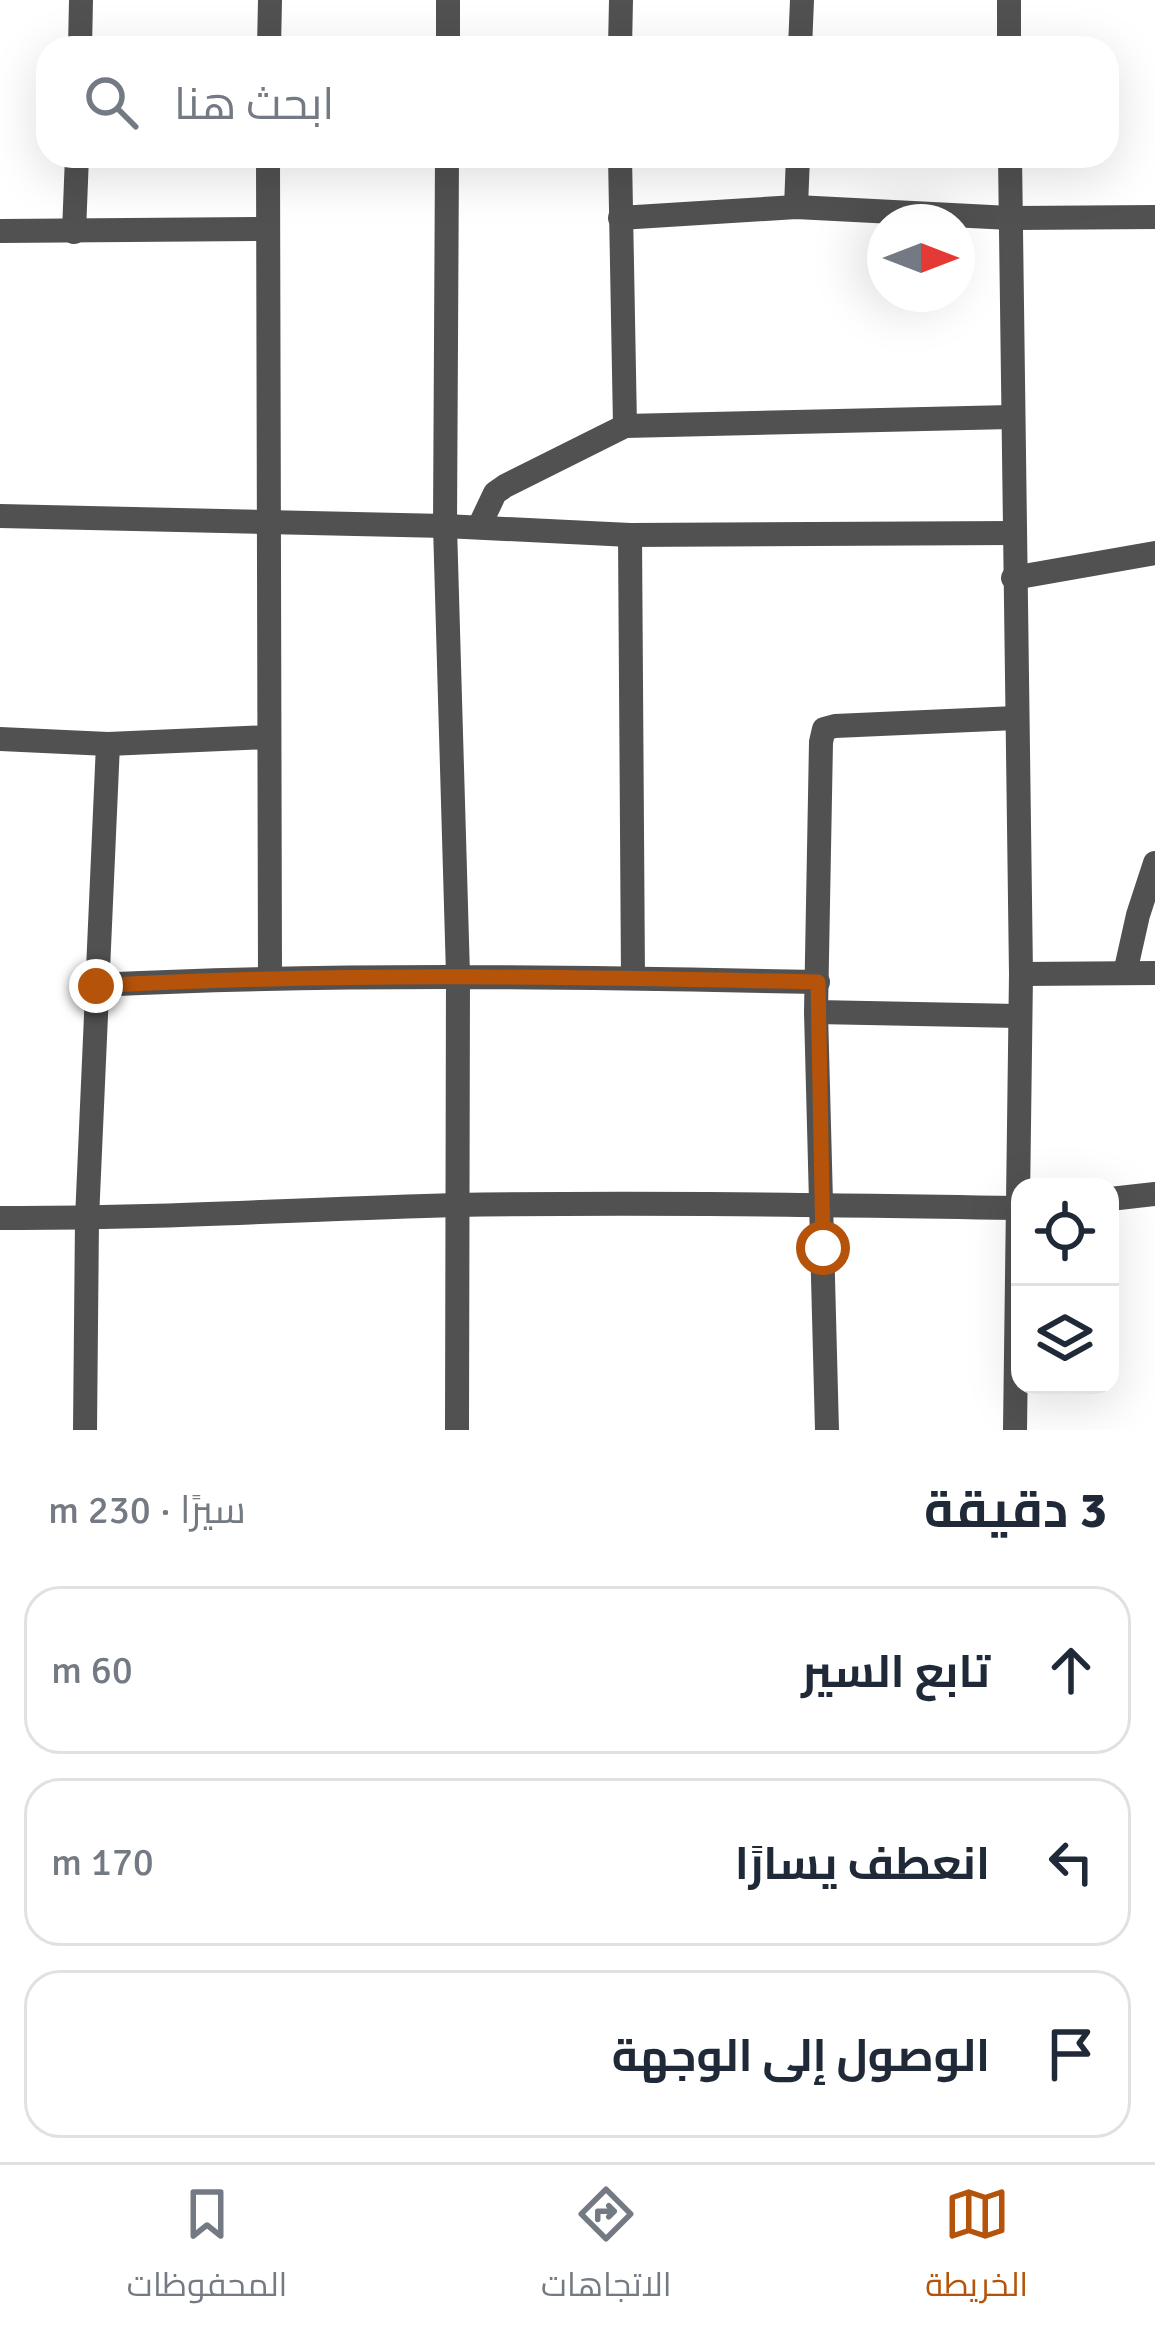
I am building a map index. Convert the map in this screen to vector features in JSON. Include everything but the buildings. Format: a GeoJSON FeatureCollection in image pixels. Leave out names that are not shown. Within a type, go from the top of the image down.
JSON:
{"type":"FeatureCollection","features":[{"type":"Feature","properties":{"kind":"street"},"geometry":{"type":"LineString","coordinates":[[80,36],[81,0]]}},
{"type":"Feature","properties":{"kind":"street"},"geometry":{"type":"LineString","coordinates":[[269,36],[270,0]]}},
{"type":"Feature","properties":{"kind":"street"},"geometry":{"type":"LineString","coordinates":[[448,0],[448,36]]}},
{"type":"Feature","properties":{"kind":"street"},"geometry":{"type":"LineString","coordinates":[[620,36],[621,0]]}},
{"type":"Feature","properties":{"kind":"street"},"geometry":{"type":"LineString","coordinates":[[800,36],[802,0]]}},
{"type":"Feature","properties":{"kind":"street"},"geometry":{"type":"LineString","coordinates":[[1009,0],[1009,36]]}},
{"type":"Feature","properties":{"kind":"street"},"geometry":{"type":"LineString","coordinates":[[74,232],[76,168]]}},
{"type":"Feature","properties":{"kind":"street"},"geometry":{"type":"LineString","coordinates":[[268,168],[270,976]]}},
{"type":"Feature","properties":{"kind":"street"},"geometry":{"type":"LineString","coordinates":[[447,168],[445,526],[458,975],[457,1430]]}},
{"type":"Feature","properties":{"kind":"street"},"geometry":{"type":"LineString","coordinates":[[620,168],[625,426]]}},
{"type":"Feature","properties":{"kind":"street"},"geometry":{"type":"LineString","coordinates":[[796,207],[797,168]]}},
{"type":"Feature","properties":{"kind":"street"},"geometry":{"type":"LineString","coordinates":[[1010,168],[1020,1178]]}},
{"type":"Feature","properties":{"kind":"street"},"geometry":{"type":"LineString","coordinates":[[620,218],[796,207],[1010,218],[1155,218]]}},
{"type":"Feature","properties":{"kind":"street"},"geometry":{"type":"LineString","coordinates":[[0,231],[267,229]]}},
{"type":"Feature","properties":{"kind":"street"},"geometry":{"type":"LineString","coordinates":[[478,527],[495,494],[505,486],[625,426],[1011,417]]}},
{"type":"Feature","properties":{"kind":"street"},"geometry":{"type":"LineString","coordinates":[[0,516],[630,535],[1013,533]]}},
{"type":"Feature","properties":{"kind":"street"},"geometry":{"type":"LineString","coordinates":[[630,535],[633,978]]}},
{"type":"Feature","properties":{"kind":"street"},"geometry":{"type":"LineString","coordinates":[[1013,578],[1155,553]]}},
{"type":"Feature","properties":{"kind":"street"},"geometry":{"type":"LineString","coordinates":[[827,1430],[816,1012],[824,729],[1016,718]]}},
{"type":"Feature","properties":{"kind":"street"},"geometry":{"type":"LineString","coordinates":[[0,740],[108,744],[269,737]]}},
{"type":"Feature","properties":{"kind":"street"},"geometry":{"type":"LineString","coordinates":[[85,1430],[87,1219],[108,744]]}},
{"type":"Feature","properties":{"kind":"street"},"geometry":{"type":"LineString","coordinates":[[1125,973],[1155,863]]}},
{"type":"Feature","properties":{"kind":"street"},"geometry":{"type":"LineString","coordinates":[[1021,974],[1155,973]]}},
{"type":"Feature","properties":{"kind":"street"},"geometry":{"type":"LineString","coordinates":[[96,986],[270,976],[818,982]]}},
{"type":"Feature","properties":{"kind":"street"},"geometry":{"type":"LineString","coordinates":[[816,1012],[1020,1016]]}},
{"type":"Feature","properties":{"kind":"street"},"geometry":{"type":"LineString","coordinates":[[1119,1198],[1155,1194]]}},
{"type":"Feature","properties":{"kind":"street"},"geometry":{"type":"LineString","coordinates":[[0,1218],[455,1205],[822,1203],[1011,1208]]}},
{"type":"Feature","properties":{"kind":"street"},"geometry":{"type":"LineString","coordinates":[[1015,1430],[1018,1286]]}},
{"type":"Feature","properties":{"kind":"route"},"geometry":{"type":"LineString","coordinates":[[96,986],[270,976],[818,982],[823,1248]]}}]}
